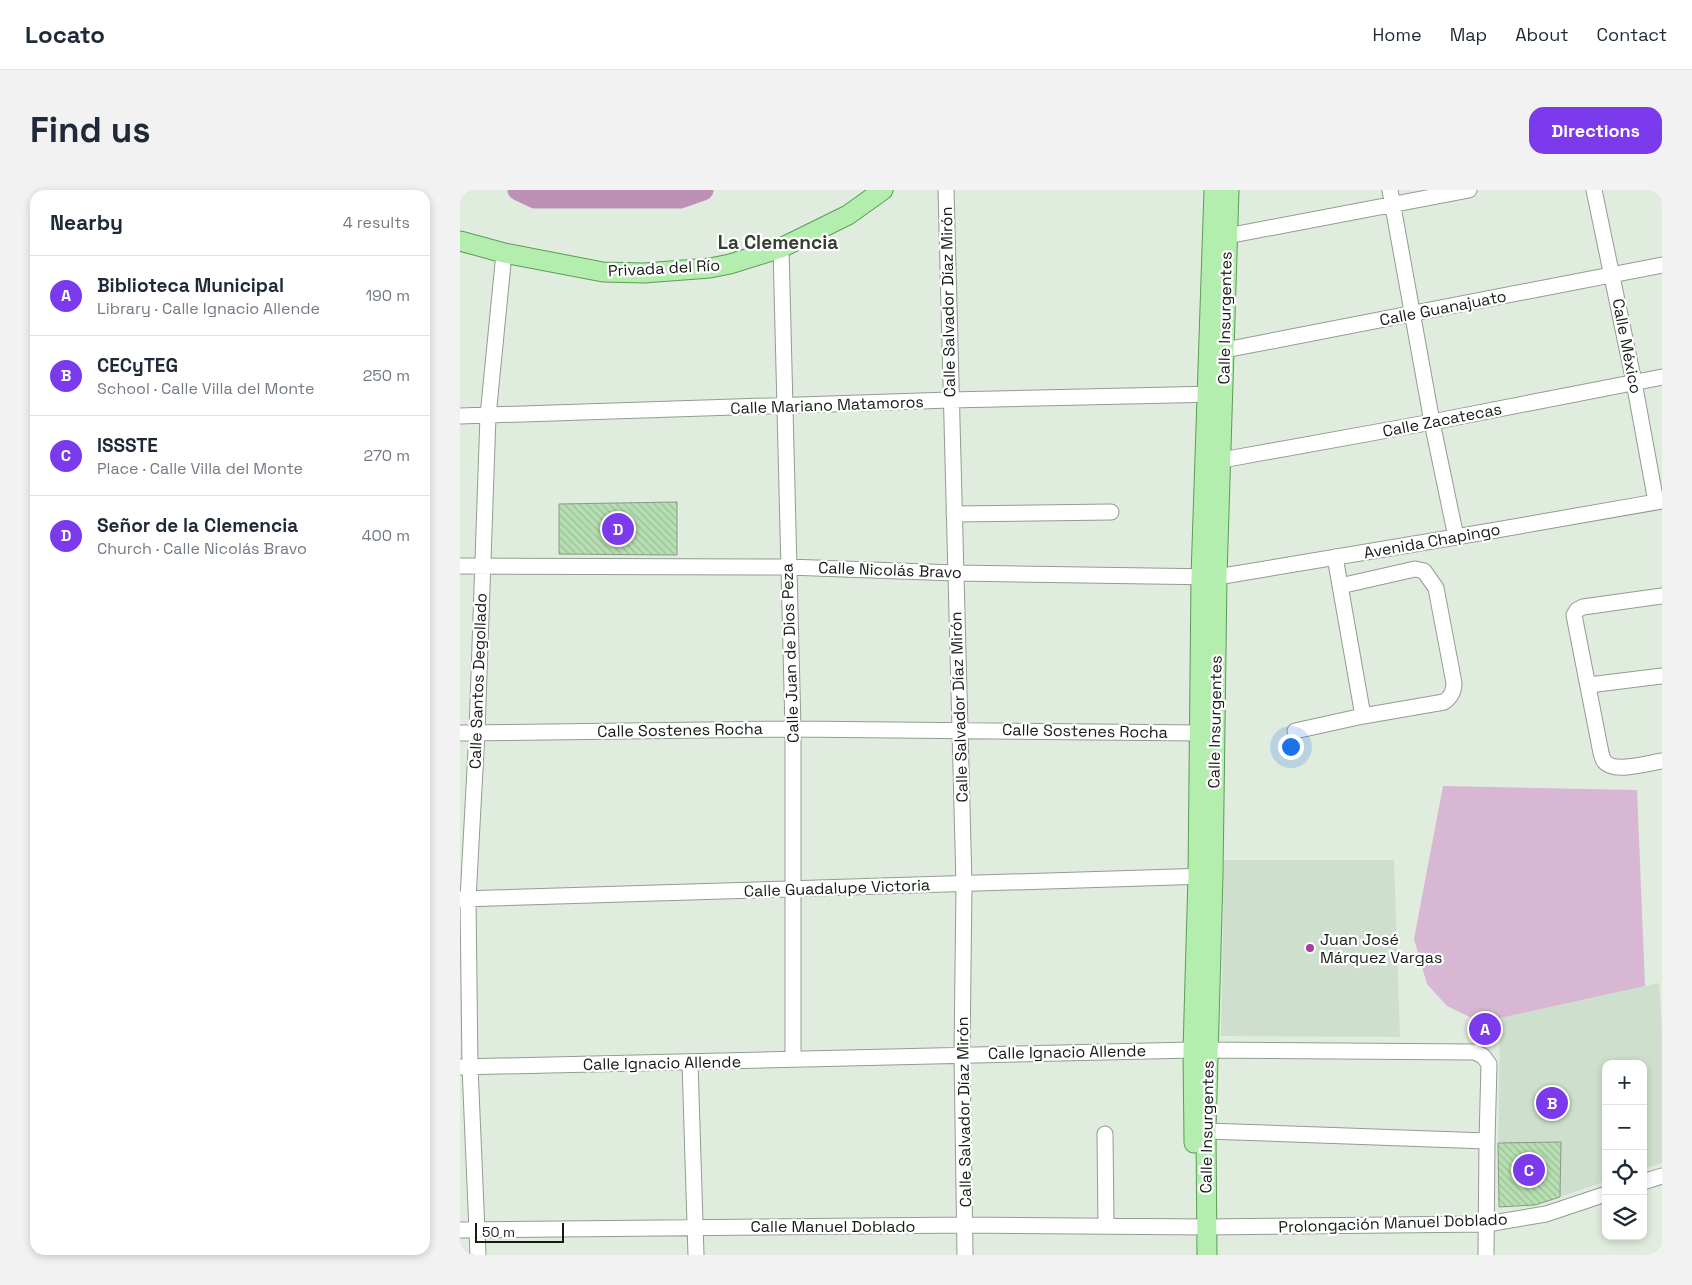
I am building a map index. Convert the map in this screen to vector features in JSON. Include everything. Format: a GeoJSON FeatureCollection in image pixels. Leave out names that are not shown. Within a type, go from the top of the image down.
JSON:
{"type":"FeatureCollection","features":[{"type":"Feature","properties":{"kind":"main road","name":"Privada del Río"},"geometry":{"type":"LineString","coordinates":[[460,241],[504,253],[603,272],[644,272],[710,268],[730,264],[781,248],[848,215],[883,190]]}},
{"type":"Feature","properties":{"kind":"main road","name":"Calle Insurgentes"},"geometry":{"type":"LineString","coordinates":[[1207,1255],[1200,1227],[1209,577],[1222,460],[1216,394],[1225,350],[1220,236],[1214,190]]}},
{"type":"Feature","properties":{"kind":"main road","name":"Calle Insurgentes"},"geometry":{"type":"LineString","coordinates":[[1206,876],[1200,733],[1209,577],[1220,236],[1229,190]]}},
{"type":"Feature","properties":{"kind":"main road","name":"Calle Insurgentes"},"geometry":{"type":"LineString","coordinates":[[1194,1255],[1200,1227],[1206,1131],[1201,1050]]}},
{"type":"Feature","properties":{"kind":"street","name":"Calle Salvador Díaz Mirón"},"geometry":{"type":"LineString","coordinates":[[946,190],[964,884],[962,1054],[965,1255]]}},
{"type":"Feature","properties":{"kind":"street"},"geometry":{"type":"LineString","coordinates":[[1220,236],[1392,197],[1469,190]]}},
{"type":"Feature","properties":{"kind":"street","name":"Calle México"},"geometry":{"type":"LineString","coordinates":[[1594,190],[1659,501]]}},
{"type":"Feature","properties":{"kind":"street"},"geometry":{"type":"LineString","coordinates":[[1392,197],[1432,422],[1456,537]]}},
{"type":"Feature","properties":{"kind":"street","name":"Calle Juan de Dios Peza"},"geometry":{"type":"LineString","coordinates":[[781,248],[793,729],[793,1059]]}},
{"type":"Feature","properties":{"kind":"street","name":"Calle Santos Degollado"},"geometry":{"type":"LineString","coordinates":[[478,1255],[478,1230],[465,1067],[464,899],[477,732],[488,416],[504,253]]}},
{"type":"Feature","properties":{"kind":"street","name":"Calle Guanajuato"},"geometry":{"type":"LineString","coordinates":[[1225,350],[1662,265]]}},
{"type":"Feature","properties":{"kind":"street","name":"Calle Zacatecas"},"geometry":{"type":"LineString","coordinates":[[1222,460],[1432,422],[1662,377]]}},
{"type":"Feature","properties":{"kind":"street","name":"Calle Mariano Matamoros"},"geometry":{"type":"LineString","coordinates":[[460,416],[784,407],[950,400],[1216,394]]}},
{"type":"Feature","properties":{"kind":"street","name":"Avenida Chapingo"},"geometry":{"type":"LineString","coordinates":[[1209,577],[1456,537],[1659,501]]}},
{"type":"Feature","properties":{"kind":"street"},"geometry":{"type":"LineString","coordinates":[[954,514],[1111,512]]}},
{"type":"Feature","properties":{"kind":"street"},"geometry":{"type":"LineString","coordinates":[[1335,557],[1363,716]]}},
{"type":"Feature","properties":{"kind":"street","name":"Calle Nicolás Bravo"},"geometry":{"type":"LineString","coordinates":[[460,566],[788,567],[955,573],[1209,577]]}},
{"type":"Feature","properties":{"kind":"street"},"geometry":{"type":"LineString","coordinates":[[1295,731],[1363,716],[1444,702],[1450,698],[1454,691],[1436,588],[1424,571],[1415,569],[1340,586]]}},
{"type":"Feature","properties":{"kind":"street"},"geometry":{"type":"LineString","coordinates":[[1662,596],[1583,607],[1577,610],[1574,615],[1604,761],[1618,768],[1662,761]]}},
{"type":"Feature","properties":{"kind":"street"},"geometry":{"type":"LineString","coordinates":[[1589,685],[1662,676]]}},
{"type":"Feature","properties":{"kind":"street","name":"Calle Sostenes Rocha"},"geometry":{"type":"LineString","coordinates":[[460,732],[793,729],[1200,733]]}},
{"type":"Feature","properties":{"kind":"street","name":"Calle Guadalupe Victoria"},"geometry":{"type":"LineString","coordinates":[[464,899],[1206,876]]}},
{"type":"Feature","properties":{"kind":"street","name":"Calle Ignacio Allende"},"geometry":{"type":"LineString","coordinates":[[465,1067],[690,1063],[962,1054],[1201,1050],[1474,1052],[1483,1056],[1489,1064],[1486,1141]]}},
{"type":"Feature","properties":{"kind":"street"},"geometry":{"type":"LineString","coordinates":[[690,1063],[696,1255]]}},
{"type":"Feature","properties":{"kind":"street"},"geometry":{"type":"LineString","coordinates":[[1206,1131],[1486,1141],[1486,1255]]}},
{"type":"Feature","properties":{"kind":"street"},"geometry":{"type":"LineString","coordinates":[[1105,1134],[1106,1226]]}},
{"type":"Feature","properties":{"kind":"street"},"geometry":{"type":"LineString","coordinates":[[1647,1181],[1662,1176]]}},
{"type":"Feature","properties":{"kind":"street","name":"Prolongación Manuel Doblado"},"geometry":{"type":"LineString","coordinates":[[1200,1227],[1487,1224],[1546,1214],[1603,1195]]}},
{"type":"Feature","properties":{"kind":"street","name":"Calle Manuel Doblado"},"geometry":{"type":"LineString","coordinates":[[460,1230],[965,1225],[1200,1227]]}},
{"type":"Feature","properties":{"kind":"shaded area"},"geometry":{"type":"Polygon","coordinates":[[[1443,786],[1637,790],[1645,986],[1500,1018],[1470,1017],[1447,1006],[1427,984],[1414,939],[1443,786]]]}},
{"type":"Feature","properties":{"kind":"shaded area","name":"Juan José Márquez Vargas"},"geometry":{"type":"Polygon","coordinates":[[[1224,860],[1394,860],[1400,1037],[1221,1036],[1224,860]]]}},
{"type":"Feature","properties":{"kind":"shaded area"},"geometry":{"type":"Polygon","coordinates":[[[1659,983],[1662,1030],[1662,1163],[1647,1168],[1647,1060],[1602,1060],[1602,1182],[1560,1197],[1561,1142],[1498,1143],[1500,1018],[1659,983]]]}},
{"type":"Feature","properties":{"kind":"building"},"geometry":{"type":"Polygon","coordinates":[[[677,502],[677,555],[559,554],[559,504],[677,502]]]}},
{"type":"Feature","properties":{"kind":"building"},"geometry":{"type":"Polygon","coordinates":[[[1561,1142],[1560,1197],[1535,1205],[1499,1207],[1498,1143],[1561,1142]]]}},
{"type":"Feature","properties":{"kind":"waterway"},"geometry":{"type":"LineString","coordinates":[[518,190],[535,198],[680,198],[703,190]]}},
{"type":"Feature","properties":{"kind":"place","name":"Señor de la Clemencia"},"geometry":{"type":"Point","coordinates":[618,529]}},
{"type":"Feature","properties":{"kind":"place","name":"Juan José Márquez Vargas"},"geometry":{"type":"Point","coordinates":[1310,948]}},
{"type":"Feature","properties":{"kind":"place","name":"Biblioteca Municipal"},"geometry":{"type":"Point","coordinates":[1485,1029]}},
{"type":"Feature","properties":{"kind":"place","name":"CECyTEG"},"geometry":{"type":"Point","coordinates":[1552,1103]}},
{"type":"Feature","properties":{"kind":"place","name":"ISSSTE"},"geometry":{"type":"Point","coordinates":[1529,1170]}},
{"type":"Feature","properties":{"kind":"district","name":"La Clemencia"},"geometry":{"type":"Point","coordinates":[778,242]}}]}
